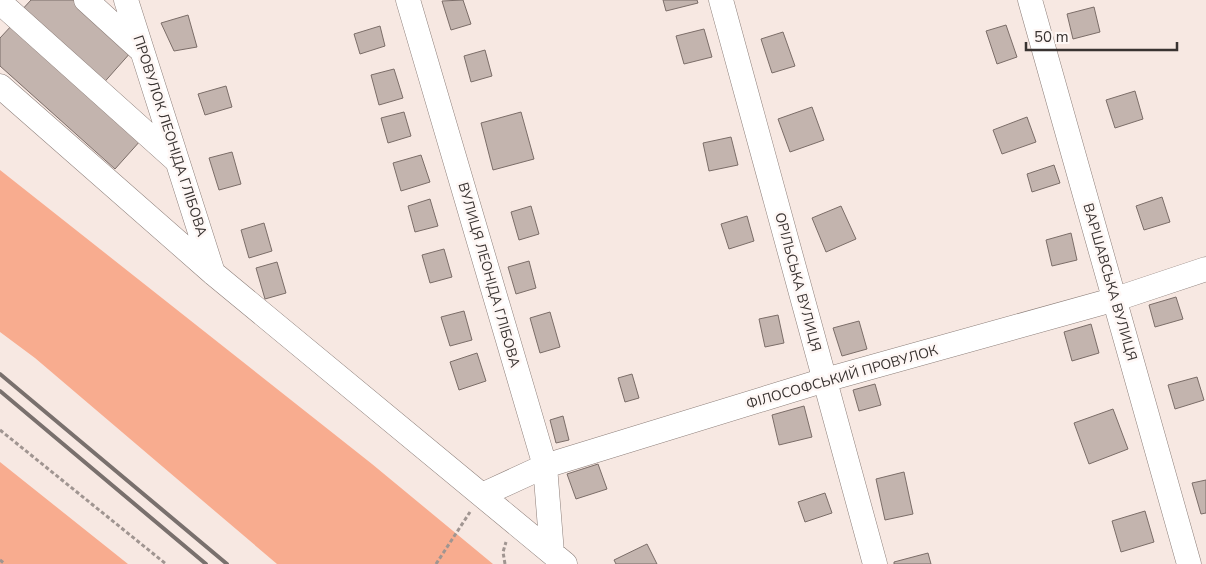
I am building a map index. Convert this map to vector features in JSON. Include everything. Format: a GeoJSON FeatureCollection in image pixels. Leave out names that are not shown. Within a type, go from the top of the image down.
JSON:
{"type":"FeatureCollection","features":[{"type":"Feature","properties":{"kind":"street"},"geometry":{"type":"LineString","coordinates":[[86,0],[143,51]]}},
{"type":"Feature","properties":{"kind":"street","name":"ПРОВУЛОК ЛЕОНІДА ГЛІБОВА"},"geometry":{"type":"LineString","coordinates":[[126,0],[213,273]]}},
{"type":"Feature","properties":{"kind":"street","name":"ВУЛИЦЯ ЛЕОНІДА ГЛІБОВА"},"geometry":{"type":"LineString","coordinates":[[408,0],[545,466],[558,558]]}},
{"type":"Feature","properties":{"kind":"street","name":"ОРІЛЬСЬКА ВУЛИЦЯ"},"geometry":{"type":"LineString","coordinates":[[721,0],[875,564]]}},
{"type":"Feature","properties":{"kind":"street","name":"ВАРШАВСЬКА ВУЛИЦЯ"},"geometry":{"type":"LineString","coordinates":[[1030,0],[1116,299],[1189,564]]}},
{"type":"Feature","properties":{"kind":"street"},"geometry":{"type":"LineString","coordinates":[[3,5],[178,162]]}},
{"type":"Feature","properties":{"kind":"street"},"geometry":{"type":"LineString","coordinates":[[0,86],[213,273],[558,558]]}},
{"type":"Feature","properties":{"kind":"street","name":"ФІЛОСОФСЬКИЙ ПРОВУЛОК"},"geometry":{"type":"LineString","coordinates":[[482,495],[545,466],[825,380],[1116,299],[1206,269]]}},
{"type":"Feature","properties":{"kind":"path"},"geometry":{"type":"LineString","coordinates":[[0,430],[166,564]]}},
{"type":"Feature","properties":{"kind":"path"},"geometry":{"type":"LineString","coordinates":[[436,564],[482,495]]}},
{"type":"Feature","properties":{"kind":"path"},"geometry":{"type":"LineString","coordinates":[[0,560],[5,564]]}},
{"type":"Feature","properties":{"kind":"shaded area"},"geometry":{"type":"Polygon","coordinates":[[[0,170],[372,464],[493,564],[277,564],[35,358],[0,332],[0,170]]]}},
{"type":"Feature","properties":{"kind":"shaded area"},"geometry":{"type":"Polygon","coordinates":[[[0,462],[128,564],[0,564],[0,462]]]}},
{"type":"Feature","properties":{"kind":"building"},"geometry":{"type":"Polygon","coordinates":[[[31,0],[75,0],[132,51],[100,87],[19,13],[31,0]]]}},
{"type":"Feature","properties":{"kind":"building"},"geometry":{"type":"Polygon","coordinates":[[[463,0],[471,24],[451,30],[442,1],[463,0]]]}},
{"type":"Feature","properties":{"kind":"building"},"geometry":{"type":"Polygon","coordinates":[[[663,0],[697,0],[698,3],[666,11],[663,0]]]}},
{"type":"Feature","properties":{"kind":"building"},"geometry":{"type":"Polygon","coordinates":[[[1094,7],[1100,32],[1073,39],[1067,14],[1094,7]]]}},
{"type":"Feature","properties":{"kind":"building"},"geometry":{"type":"Polygon","coordinates":[[[188,15],[197,47],[174,51],[161,23],[188,15]]]}},
{"type":"Feature","properties":{"kind":"building"},"geometry":{"type":"Polygon","coordinates":[[[13,24],[141,140],[115,169],[0,66],[0,38],[13,24]]]}},
{"type":"Feature","properties":{"kind":"building"},"geometry":{"type":"Polygon","coordinates":[[[1006,25],[1017,57],[997,64],[986,31],[1006,25]]]}},
{"type":"Feature","properties":{"kind":"building"},"geometry":{"type":"Polygon","coordinates":[[[380,26],[385,46],[360,54],[354,34],[380,26]]]}},
{"type":"Feature","properties":{"kind":"building"},"geometry":{"type":"Polygon","coordinates":[[[704,29],[712,57],[684,64],[676,36],[704,29]]]}},
{"type":"Feature","properties":{"kind":"building"},"geometry":{"type":"Polygon","coordinates":[[[783,32],[795,66],[772,73],[761,39],[783,32]]]}},
{"type":"Feature","properties":{"kind":"building"},"geometry":{"type":"Polygon","coordinates":[[[485,50],[492,76],[471,82],[464,56],[485,50]]]}},
{"type":"Feature","properties":{"kind":"building"},"geometry":{"type":"Polygon","coordinates":[[[394,69],[403,98],[379,105],[371,75],[394,69]]]}},
{"type":"Feature","properties":{"kind":"building"},"geometry":{"type":"Polygon","coordinates":[[[226,86],[232,107],[205,115],[198,94],[226,86]]]}},
{"type":"Feature","properties":{"kind":"building"},"geometry":{"type":"Polygon","coordinates":[[[1135,91],[1143,119],[1115,128],[1106,100],[1135,91]]]}},
{"type":"Feature","properties":{"kind":"building"},"geometry":{"type":"Polygon","coordinates":[[[812,107],[824,140],[790,152],[778,119],[812,107]]]}},
{"type":"Feature","properties":{"kind":"building"},"geometry":{"type":"Polygon","coordinates":[[[404,112],[411,136],[388,143],[381,118],[404,112]]]}},
{"type":"Feature","properties":{"kind":"building"},"geometry":{"type":"Polygon","coordinates":[[[521,112],[534,159],[493,170],[481,123],[521,112]]]}},
{"type":"Feature","properties":{"kind":"building"},"geometry":{"type":"Polygon","coordinates":[[[1027,117],[1036,142],[1002,154],[993,130],[1027,117]]]}},
{"type":"Feature","properties":{"kind":"building"},"geometry":{"type":"Polygon","coordinates":[[[731,137],[738,165],[709,171],[703,143],[731,137]]]}},
{"type":"Feature","properties":{"kind":"building"},"geometry":{"type":"Polygon","coordinates":[[[232,152],[241,184],[219,190],[209,158],[232,152]]]}},
{"type":"Feature","properties":{"kind":"building"},"geometry":{"type":"Polygon","coordinates":[[[421,155],[430,182],[401,191],[393,163],[421,155]]]}},
{"type":"Feature","properties":{"kind":"building"},"geometry":{"type":"Polygon","coordinates":[[[1054,165],[1060,183],[1032,192],[1027,174],[1054,165]]]}},
{"type":"Feature","properties":{"kind":"building"},"geometry":{"type":"Polygon","coordinates":[[[1162,197],[1170,222],[1144,230],[1136,206],[1162,197]]]}},
{"type":"Feature","properties":{"kind":"building"},"geometry":{"type":"Polygon","coordinates":[[[430,199],[438,226],[415,232],[408,206],[430,199]]]}},
{"type":"Feature","properties":{"kind":"building"},"geometry":{"type":"Polygon","coordinates":[[[531,206],[539,234],[519,240],[511,212],[531,206]]]}},
{"type":"Feature","properties":{"kind":"building"},"geometry":{"type":"Polygon","coordinates":[[[841,206],[856,239],[826,252],[812,218],[841,206]]]}},
{"type":"Feature","properties":{"kind":"building"},"geometry":{"type":"Polygon","coordinates":[[[747,216],[754,241],[729,249],[721,224],[747,216]]]}},
{"type":"Feature","properties":{"kind":"building"},"geometry":{"type":"Polygon","coordinates":[[[264,223],[272,251],[249,258],[241,230],[264,223]]]}},
{"type":"Feature","properties":{"kind":"building"},"geometry":{"type":"Polygon","coordinates":[[[1071,233],[1077,260],[1052,266],[1046,240],[1071,233]]]}},
{"type":"Feature","properties":{"kind":"building"},"geometry":{"type":"Polygon","coordinates":[[[444,249],[452,277],[430,283],[422,255],[444,249]]]}},
{"type":"Feature","properties":{"kind":"building"},"geometry":{"type":"Polygon","coordinates":[[[529,261],[536,288],[516,294],[508,267],[529,261]]]}},
{"type":"Feature","properties":{"kind":"building"},"geometry":{"type":"Polygon","coordinates":[[[277,262],[286,293],[265,299],[256,268],[277,262]]]}},
{"type":"Feature","properties":{"kind":"building"},"geometry":{"type":"Polygon","coordinates":[[[1176,297],[1183,319],[1155,327],[1149,305],[1176,297]]]}},
{"type":"Feature","properties":{"kind":"building"},"geometry":{"type":"Polygon","coordinates":[[[464,311],[472,340],[450,346],[441,317],[464,311]]]}},
{"type":"Feature","properties":{"kind":"building"},"geometry":{"type":"Polygon","coordinates":[[[550,312],[560,347],[540,353],[530,318],[550,312]]]}},
{"type":"Feature","properties":{"kind":"building"},"geometry":{"type":"Polygon","coordinates":[[[778,315],[784,343],[765,347],[759,319],[778,315]]]}},
{"type":"Feature","properties":{"kind":"building"},"geometry":{"type":"Polygon","coordinates":[[[859,321],[867,349],[842,356],[833,328],[859,321]]]}},
{"type":"Feature","properties":{"kind":"building"},"geometry":{"type":"Polygon","coordinates":[[[1091,324],[1099,353],[1072,361],[1064,332],[1091,324]]]}},
{"type":"Feature","properties":{"kind":"building"},"geometry":{"type":"Polygon","coordinates":[[[477,353],[486,381],[459,390],[450,362],[477,353]]]}},
{"type":"Feature","properties":{"kind":"building"},"geometry":{"type":"Polygon","coordinates":[[[632,374],[639,398],[625,402],[618,378],[632,374]]]}},
{"type":"Feature","properties":{"kind":"building"},"geometry":{"type":"Polygon","coordinates":[[[1197,377],[1204,400],[1175,409],[1168,385],[1197,377]]]}},
{"type":"Feature","properties":{"kind":"building"},"geometry":{"type":"Polygon","coordinates":[[[875,384],[881,405],[859,411],[853,390],[875,384]]]}},
{"type":"Feature","properties":{"kind":"building"},"geometry":{"type":"Polygon","coordinates":[[[804,406],[812,437],[779,445],[772,415],[804,406]]]}},
{"type":"Feature","properties":{"kind":"building"},"geometry":{"type":"Polygon","coordinates":[[[1113,409],[1128,449],[1089,464],[1074,423],[1113,409]]]}},
{"type":"Feature","properties":{"kind":"building"},"geometry":{"type":"Polygon","coordinates":[[[563,416],[569,440],[556,443],[550,420],[563,416]]]}},
{"type":"Feature","properties":{"kind":"building"},"geometry":{"type":"Polygon","coordinates":[[[598,464],[607,489],[576,499],[567,474],[598,464]]]}},
{"type":"Feature","properties":{"kind":"building"},"geometry":{"type":"Polygon","coordinates":[[[904,472],[913,514],[885,520],[876,479],[904,472]]]}},
{"type":"Feature","properties":{"kind":"building"},"geometry":{"type":"Polygon","coordinates":[[[1206,480],[1206,513],[1201,514],[1192,483],[1206,480]]]}},
{"type":"Feature","properties":{"kind":"building"},"geometry":{"type":"Polygon","coordinates":[[[825,493],[832,513],[805,522],[798,502],[825,493]]]}},
{"type":"Feature","properties":{"kind":"building"},"geometry":{"type":"Polygon","coordinates":[[[1145,511],[1154,542],[1121,552],[1112,521],[1145,511]]]}},
{"type":"Feature","properties":{"kind":"building"},"geometry":{"type":"Polygon","coordinates":[[[647,544],[657,564],[616,564],[614,560],[647,544]]]}},
{"type":"Feature","properties":{"kind":"building"},"geometry":{"type":"Polygon","coordinates":[[[928,553],[931,564],[894,564],[894,562],[928,553]]]}},
{"type":"Feature","properties":{"kind":"railway"},"geometry":{"type":"LineString","coordinates":[[0,374],[227,564]]}},
{"type":"Feature","properties":{"kind":"railway"},"geometry":{"type":"LineString","coordinates":[[0,391],[206,564]]}}]}
